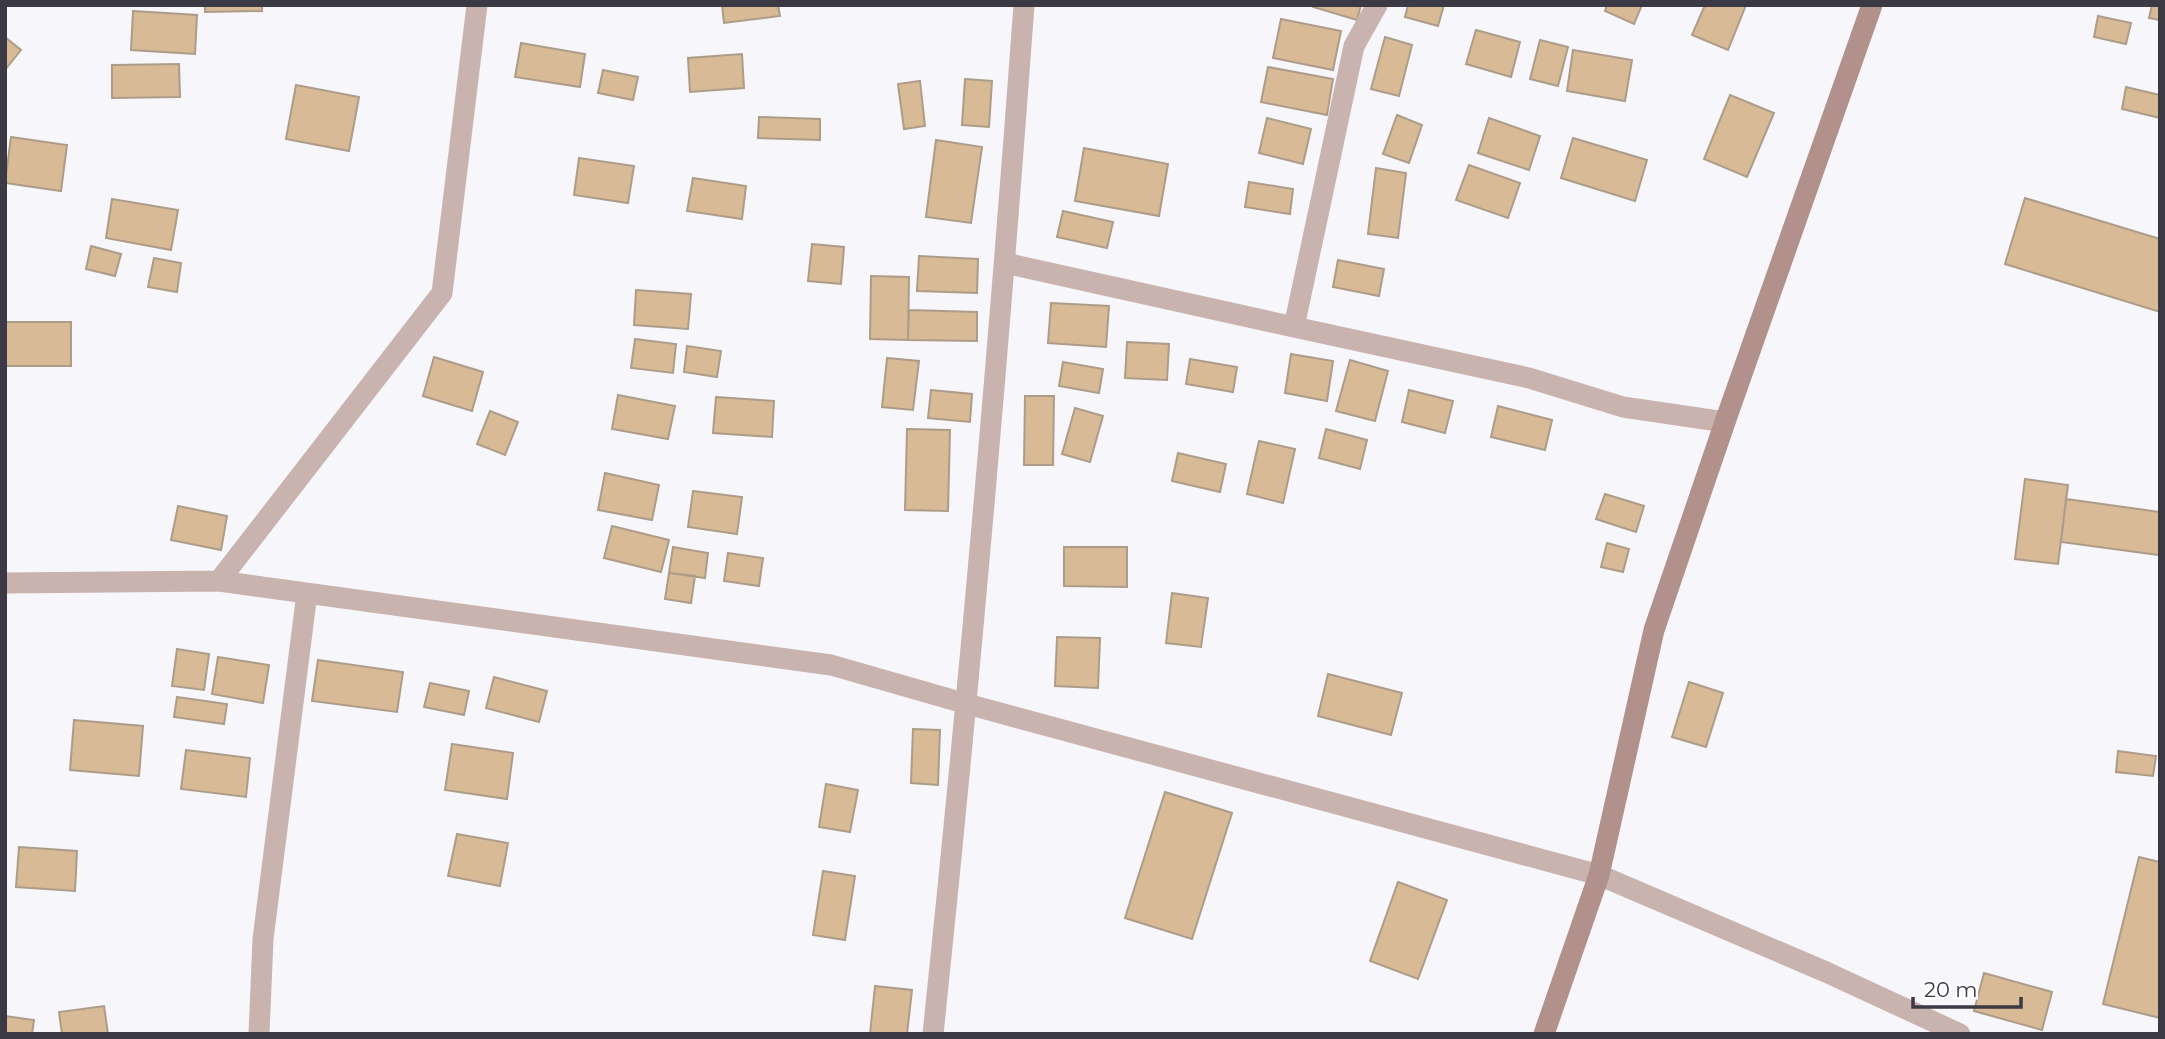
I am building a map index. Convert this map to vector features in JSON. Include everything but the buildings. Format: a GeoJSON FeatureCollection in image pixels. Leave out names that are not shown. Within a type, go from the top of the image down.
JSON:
{"type":"FeatureCollection","features":[{"type":"Feature","properties":{"kind":"street"},"geometry":{"type":"LineString","coordinates":[[219,581],[442,293],[477,5]]}},
{"type":"Feature","properties":{"kind":"street"},"geometry":{"type":"LineString","coordinates":[[933,1034],[967,704],[1024,5]]}},
{"type":"Feature","properties":{"kind":"street"},"geometry":{"type":"LineString","coordinates":[[1294,327],[1354,46],[1377,5]]}},
{"type":"Feature","properties":{"kind":"street"},"geometry":{"type":"LineString","coordinates":[[1544,1034],[1599,875],[1654,630],[1872,5]]}},
{"type":"Feature","properties":{"kind":"street"},"geometry":{"type":"LineString","coordinates":[[1005,263],[1529,378],[1623,407],[1725,422]]}},
{"type":"Feature","properties":{"kind":"street"},"geometry":{"type":"LineString","coordinates":[[5,583],[219,581],[831,665],[1599,875],[1826,972],[1960,1034]]}},
{"type":"Feature","properties":{"kind":"street"},"geometry":{"type":"LineString","coordinates":[[259,1034],[263,939],[307,593]]}}]}
